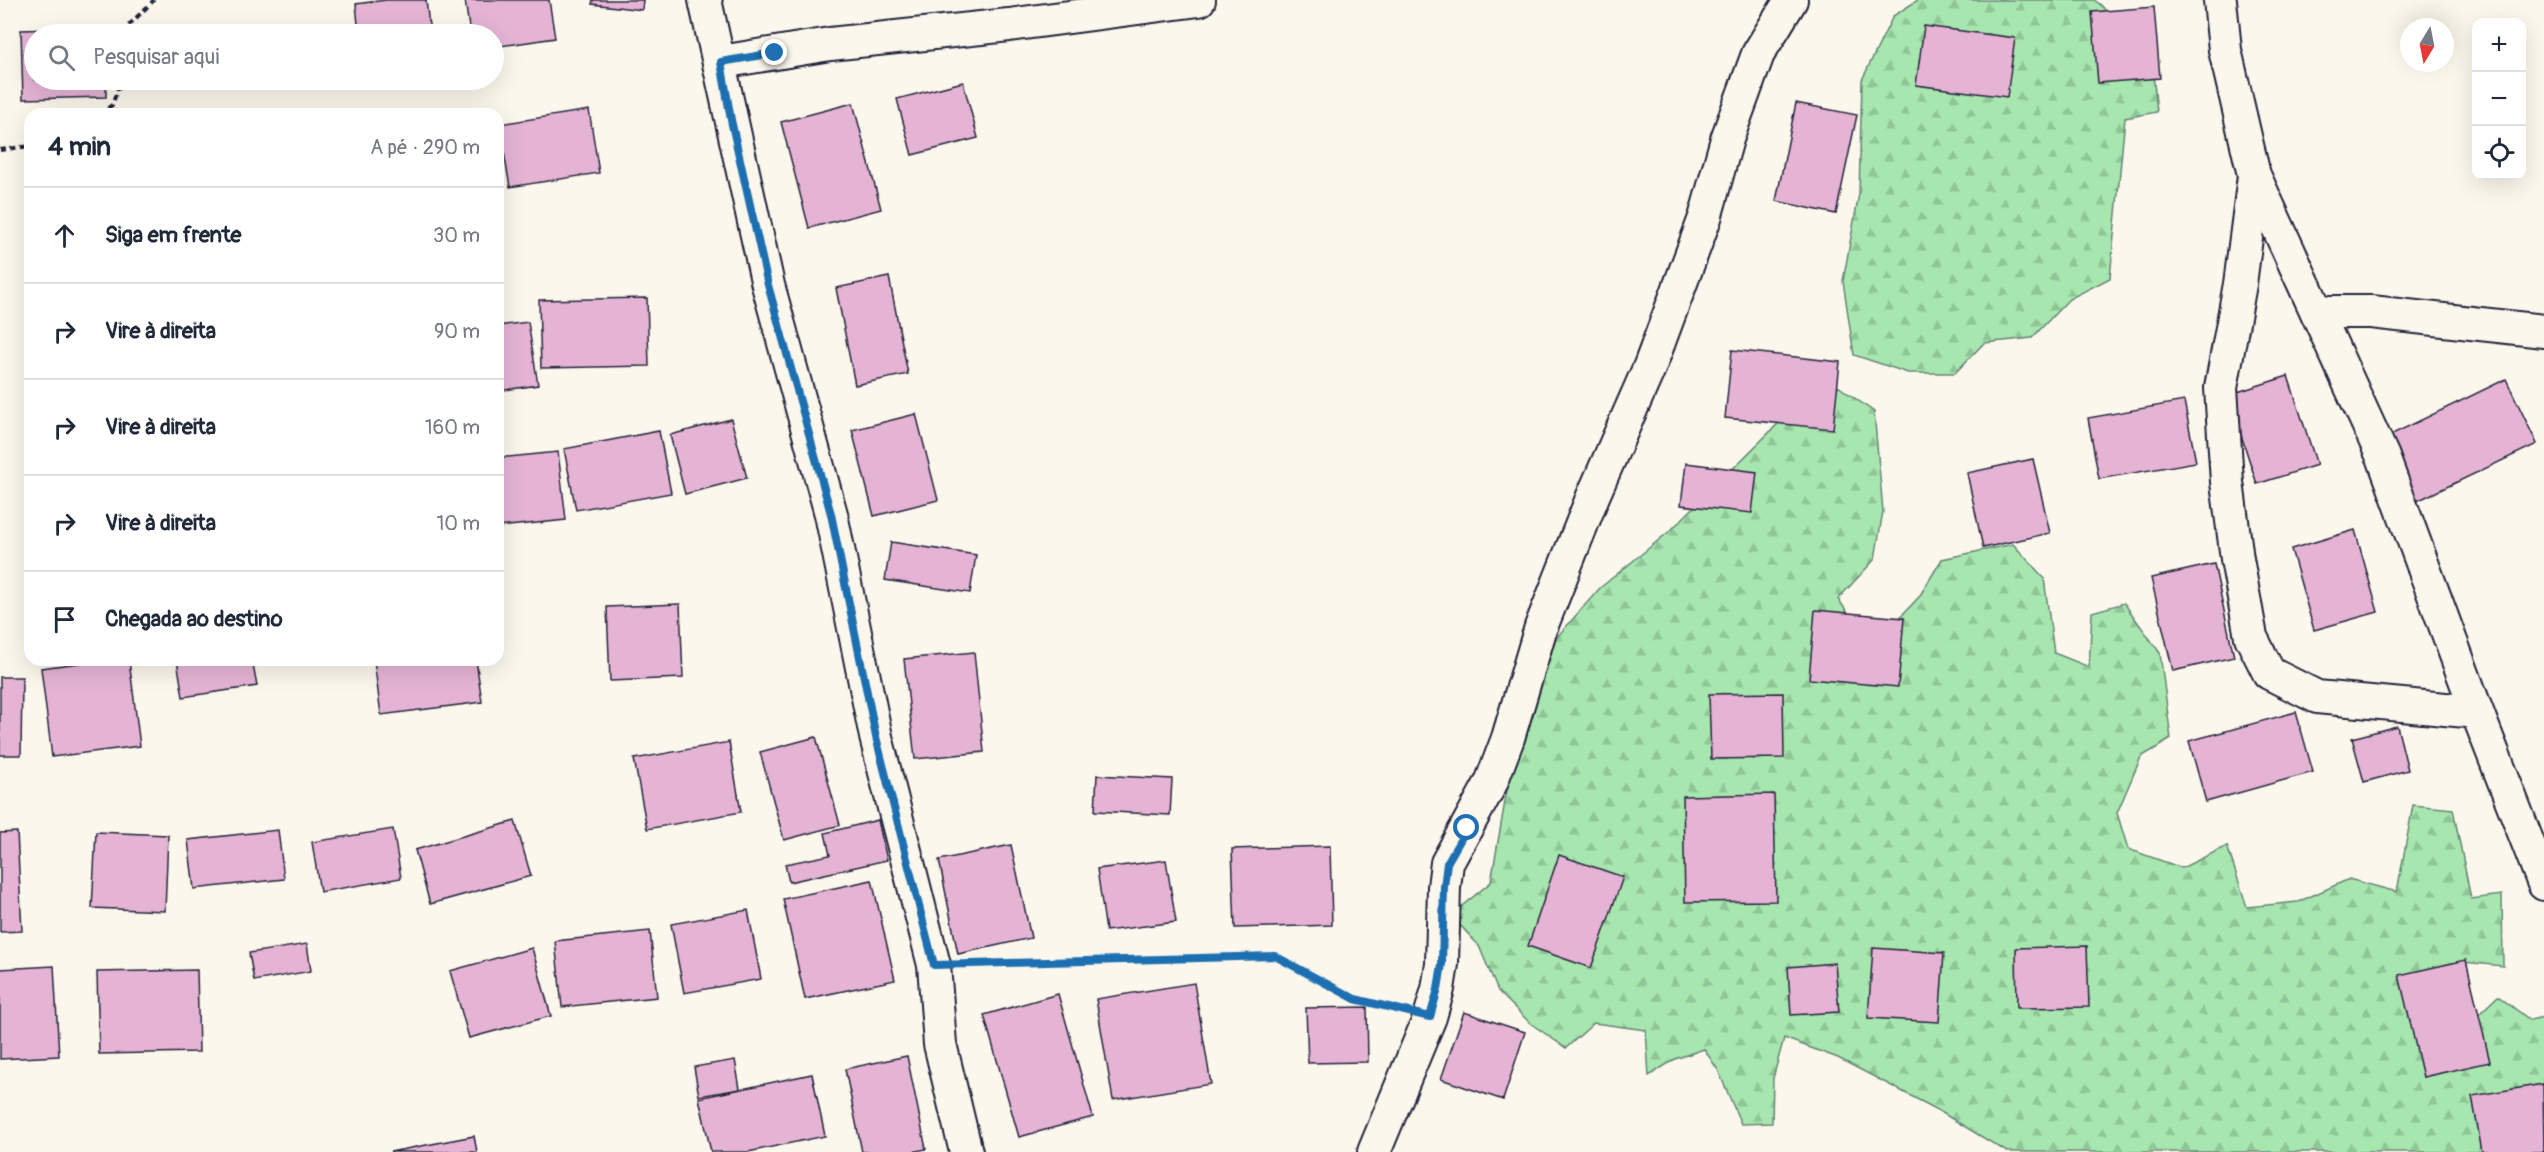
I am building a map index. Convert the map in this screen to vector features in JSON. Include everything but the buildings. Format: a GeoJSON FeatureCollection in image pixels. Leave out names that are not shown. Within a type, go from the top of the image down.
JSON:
{"type":"FeatureCollection","features":[{"type":"Feature","properties":{"kind":"street"},"geometry":{"type":"LineString","coordinates":[[705,0],[721,62],[731,120],[768,285],[831,514],[876,737],[934,965],[940,1044],[966,1152]]}},
{"type":"Feature","properties":{"kind":"street"},"geometry":{"type":"LineString","coordinates":[[721,62],[830,44],[1009,25],[1199,0]]}},
{"type":"Feature","properties":{"kind":"street"},"geometry":{"type":"LineString","coordinates":[[1374,1152],[1430,1017],[1438,989],[1442,964],[1444,887],[1447,863],[1491,783],[1508,738],[1541,627],[1593,496],[1650,366],[1705,218],[1727,139],[1758,54],[1791,0]]}},
{"type":"Feature","properties":{"kind":"street"},"geometry":{"type":"LineString","coordinates":[[2220,0],[2225,50],[2254,175],[2383,457],[2477,712],[2544,884]]}},
{"type":"Feature","properties":{"kind":"street"},"geometry":{"type":"LineString","coordinates":[[2254,175],[2240,284],[2221,388],[2236,559],[2251,637],[2269,673],[2317,697],[2477,712]]}},
{"type":"Feature","properties":{"kind":"street"},"geometry":{"type":"LineString","coordinates":[[2317,312],[2372,312],[2544,331]]}},
{"type":"Feature","properties":{"kind":"path"},"geometry":{"type":"LineString","coordinates":[[129,24],[154,0]]}},
{"type":"Feature","properties":{"kind":"path"},"geometry":{"type":"LineString","coordinates":[[108,108],[112,105],[117,90]]}},
{"type":"Feature","properties":{"kind":"path"},"geometry":{"type":"LineString","coordinates":[[0,150],[24,147]]}},
{"type":"Feature","properties":{"kind":"path"},"geometry":{"type":"LineString","coordinates":[[934,965],[1275,956],[1355,999],[1430,1017]]}},
{"type":"Feature","properties":{"kind":"green space"},"geometry":{"type":"Polygon","coordinates":[[[1918,0],[2094,0],[2101,5],[2152,64],[2157,112],[2125,118],[2110,278],[2069,299],[2032,338],[1984,343],[1955,373],[1908,373],[1854,355],[1843,281],[1859,194],[1862,80],[1893,16],[1918,0]]]}},
{"type":"Feature","properties":{"kind":"green space"},"geometry":{"type":"Polygon","coordinates":[[[1838,386],[1874,412],[1883,511],[1875,559],[1838,599],[1872,647],[1919,597],[1942,559],[2013,544],[2044,578],[2054,653],[2089,667],[2092,612],[2124,603],[2160,653],[2171,739],[2141,757],[2117,813],[2128,849],[2182,868],[2227,846],[2247,907],[2298,902],[2349,879],[2397,892],[2413,805],[2453,809],[2471,899],[2502,895],[2503,966],[2463,962],[2457,1035],[2498,996],[2530,1020],[2544,1017],[2544,1152],[2007,1152],[1934,1108],[1838,1058],[1784,1038],[1773,1078],[1772,1123],[1741,1124],[1718,1070],[1704,1049],[1675,1059],[1649,1076],[1646,1030],[1594,1023],[1566,1048],[1530,1023],[1498,991],[1479,946],[1451,915],[1491,882],[1510,773],[1535,704],[1549,646],[1600,588],[1671,530],[1798,404],[1838,386]]]}},
{"type":"Feature","properties":{"kind":"route"},"geometry":{"type":"LineString","coordinates":[[775,53],[721,62],[731,120],[768,285],[831,514],[876,737],[934,965],[1275,956],[1355,999],[1430,1017],[1442,964],[1444,887],[1447,863],[1467,828]]}}]}
